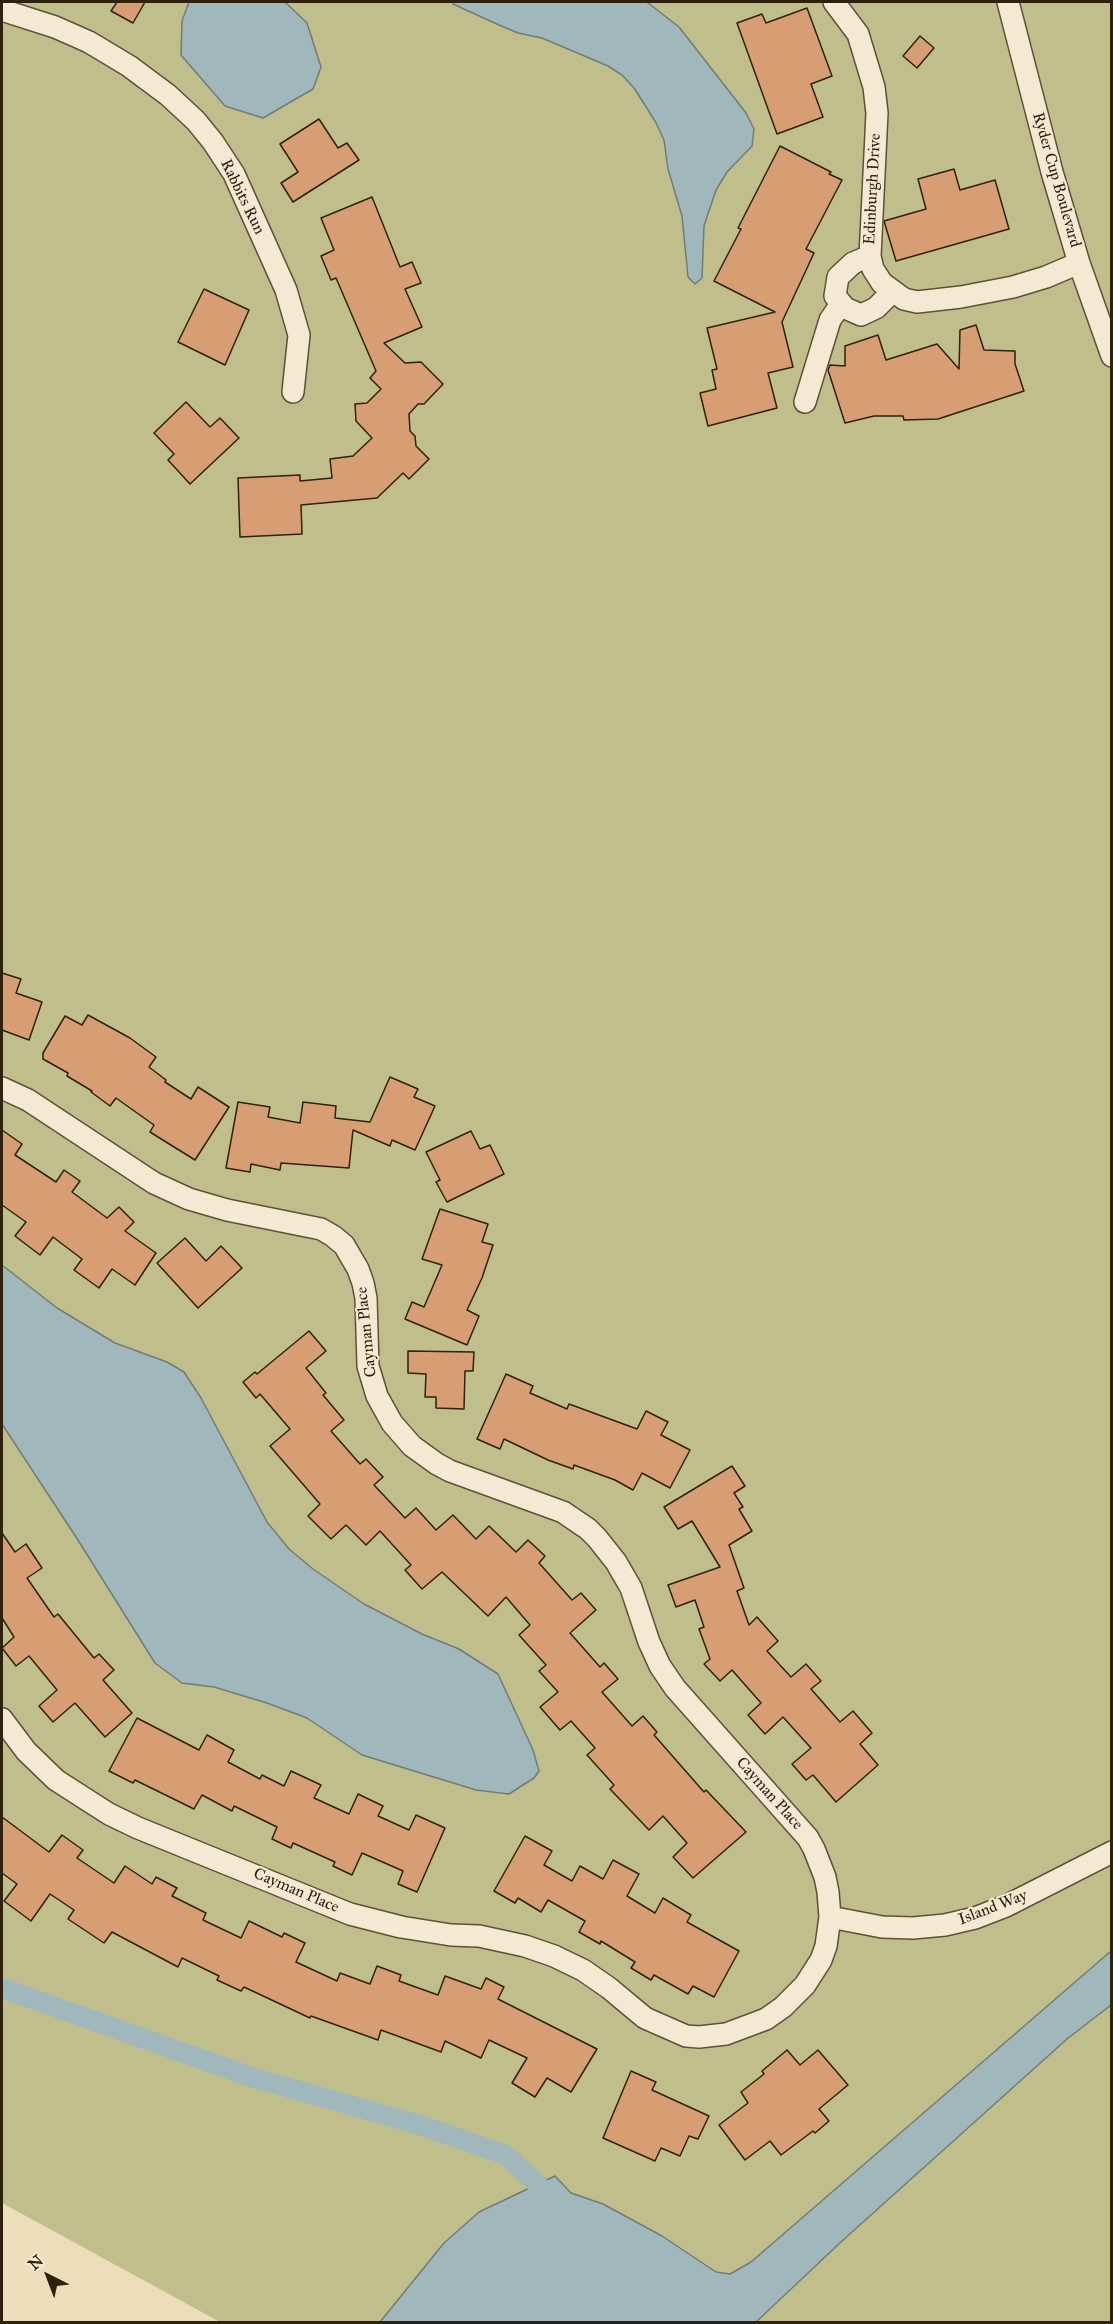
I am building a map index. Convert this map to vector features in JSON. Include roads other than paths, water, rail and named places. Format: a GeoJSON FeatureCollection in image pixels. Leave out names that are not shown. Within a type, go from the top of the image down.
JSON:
{"type":"FeatureCollection","features":[{"type":"Feature","properties":{"kind":"street","name":"Edinburgh Drive"},"geometry":{"type":"LineString","coordinates":[[834,2],[858,34],[864,49],[876,104],[870,256],[873,269],[882,283],[892,292]]}},
{"type":"Feature","properties":{"kind":"street","name":"Ryder Cup Boulevard"},"geometry":{"type":"LineString","coordinates":[[1008,2],[1052,172],[1079,263],[1112,356]]}},
{"type":"Feature","properties":{"kind":"street","name":"Rabbits Run"},"geometry":{"type":"LineString","coordinates":[[2,10],[56,27],[89,42],[129,66],[168,95],[213,142],[234,174],[286,290],[299,335],[293,392]]}},
{"type":"Feature","properties":{"kind":"street"},"geometry":{"type":"LineString","coordinates":[[870,256],[853,263],[838,277],[835,296],[845,308],[861,315],[876,308],[892,292],[904,299],[917,302],[960,297],[1046,277],[1079,263]]}},
{"type":"Feature","properties":{"kind":"street"},"geometry":{"type":"LineString","coordinates":[[805,402],[830,320],[841,304]]}},
{"type":"Feature","properties":{"kind":"street","name":"Cayman Place"},"geometry":{"type":"LineString","coordinates":[[2,1088],[28,1100],[154,1183],[189,1199],[227,1210],[321,1229],[344,1245],[363,1283],[366,1298],[368,1366],[377,1396],[392,1423],[412,1446],[450,1472],[563,1512],[597,1538],[631,1588],[649,1642],[660,1666],[675,1688],[811,1844],[825,1877],[830,1917],[826,1946],[821,1960],[805,1985],[783,2007],[766,2019],[740,2031],[713,2037],[686,2036],[645,2019],[609,1988],[583,1970],[554,1956],[525,1946],[479,1936],[401,1927],[350,1914],[296,1890],[138,1828],[109,1814],[56,1780],[26,1751],[2,1719]]}},
{"type":"Feature","properties":{"kind":"street","name":"Island Way"},"geometry":{"type":"LineString","coordinates":[[830,1917],[882,1927],[913,1928],[945,1925],[975,1918],[1006,1906],[1112,1852]]}},
{"type":"Feature","properties":{"kind":"water"},"geometry":{"type":"Polygon","coordinates":[[[189,2],[285,2],[307,23],[321,67],[313,89],[263,118],[225,106],[181,55],[182,21],[189,2]]]}},
{"type":"Feature","properties":{"kind":"water"},"geometry":{"type":"Polygon","coordinates":[[[453,2],[647,2],[679,27],[746,113],[754,129],[752,146],[727,172],[716,190],[704,226],[702,278],[695,284],[688,277],[682,216],[668,169],[664,140],[634,88],[622,75],[608,66],[542,38],[518,33],[453,4],[453,2]]]}},
{"type":"Feature","properties":{"kind":"water"},"geometry":{"type":"Polygon","coordinates":[[[2,1265],[57,1308],[115,1343],[167,1362],[184,1372],[201,1398],[267,1522],[289,1549],[313,1569],[364,1604],[422,1634],[459,1649],[498,1674],[533,1750],[539,1771],[534,1778],[509,1794],[476,1790],[362,1755],[307,1718],[214,1687],[182,1683],[155,1663],[2,1424],[2,1265]]]}},
{"type":"Feature","properties":{"kind":"water"},"geometry":{"type":"Polygon","coordinates":[[[1111,1951],[1111,2005],[1067,2039],[842,2241],[756,2322],[380,2322],[444,2243],[479,2212],[555,2176],[571,2193],[603,2204],[662,2236],[716,2272],[730,2274],[751,2262],[1111,1951]]]}},
{"type":"Feature","properties":{"kind":"waterway"},"geometry":{"type":"LineString","coordinates":[[2,1988],[254,2078],[420,2125],[506,2155],[556,2202]]}}]}
